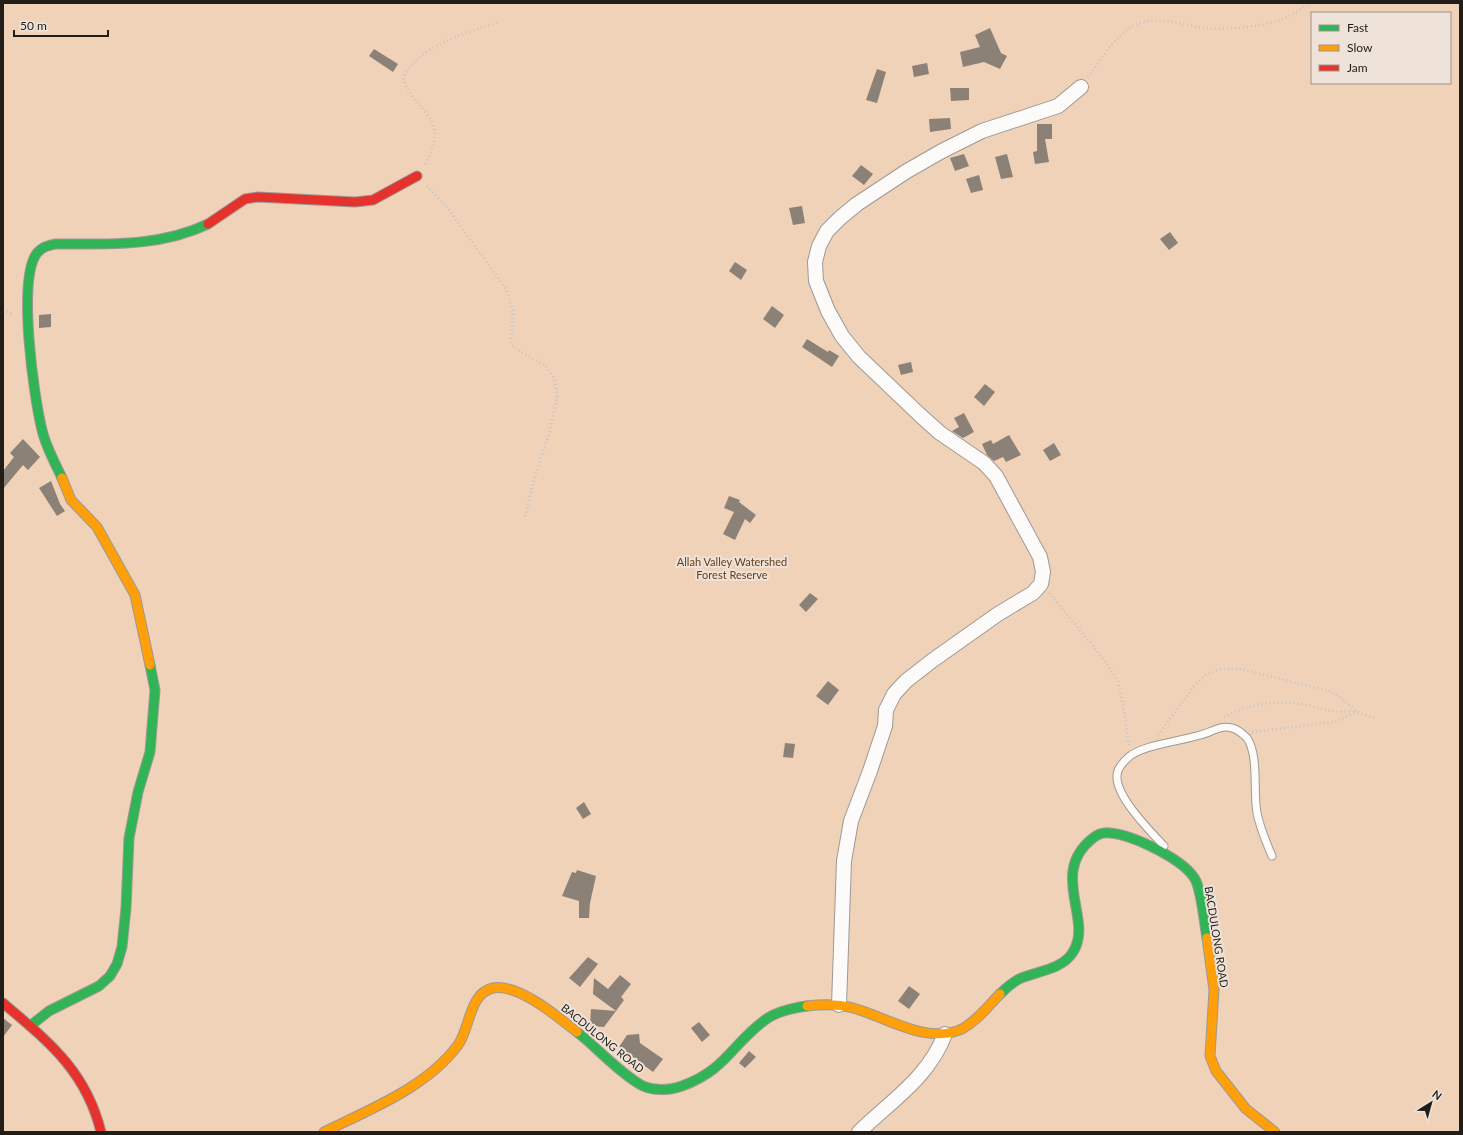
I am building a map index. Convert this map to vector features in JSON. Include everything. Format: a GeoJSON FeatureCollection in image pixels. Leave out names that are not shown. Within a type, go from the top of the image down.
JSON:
{"type":"FeatureCollection","features":[{"type":"Feature","properties":{"kind":"street"},"geometry":{"type":"LineString","coordinates":[[839,1005],[844,861],[847,839],[851,821],[870,770],[884,726],[886,710],[894,694],[906,681],[998,614],[1033,593],[1041,584],[1043,572],[1040,557],[996,476],[984,463],[940,433],[921,416],[859,357],[842,336],[828,311],[816,281],[814,262],[819,246],[827,231],[840,218],[857,204],[901,175],[942,151],[982,131],[1058,106],[1081,87]]}},
{"type":"Feature","properties":{"kind":"street"},"geometry":{"type":"LineString","coordinates":[[30,1026],[49,1011],[68,1000],[99,986],[110,976],[117,964],[122,947],[125,924],[129,838],[138,792],[150,752],[155,690],[135,595],[98,527],[71,500],[42,431],[30,352],[27,320],[28,285],[31,265],[36,254],[43,247],[55,244],[151,242],[186,234],[208,224],[245,199],[258,197],[355,202],[373,200],[417,176]]}},
{"type":"Feature","properties":{"kind":"street","name":"BACDULONG ROAD"},"geometry":{"type":"LineString","coordinates":[[324,1132],[383,1102],[427,1075],[460,1043],[466,1031],[476,1002],[483,993],[492,988],[506,987],[547,1008],[630,1077],[643,1086],[656,1089],[674,1089],[698,1080],[714,1070],[763,1020],[777,1012],[803,1005],[839,1005],[875,1015],[923,1032],[945,1034],[962,1029],[978,1017],[1011,985],[1024,977],[1059,964],[1069,957],[1076,948],[1079,934],[1071,892],[1071,879],[1074,866],[1082,851],[1094,838],[1104,833],[1112,833],[1129,838],[1179,862],[1190,872],[1196,882],[1211,960],[1214,990],[1210,1056],[1214,1066],[1228,1089],[1246,1109],[1275,1132]]}},
{"type":"Feature","properties":{"kind":"street"},"geometry":{"type":"LineString","coordinates":[[3,1003],[30,1026],[67,1062],[88,1091],[99,1118],[101,1132]]}},
{"type":"Feature","properties":{"kind":"street"},"geometry":{"type":"LineString","coordinates":[[859,1132],[921,1076],[940,1048],[945,1034]]}},
{"type":"Feature","properties":{"kind":"lane"},"geometry":{"type":"LineString","coordinates":[[1179,862],[1153,835],[1124,797],[1117,784],[1117,775],[1121,766],[1130,756],[1150,747],[1187,739],[1220,728],[1232,728],[1242,733],[1247,739],[1253,756],[1257,813],[1264,837],[1272,856]]}},
{"type":"Feature","properties":{"kind":"path"},"geometry":{"type":"LineString","coordinates":[[1081,87],[1117,39],[1134,26],[1152,20],[1207,28],[1242,27],[1280,20],[1312,3]]}},
{"type":"Feature","properties":{"kind":"path"},"geometry":{"type":"LineString","coordinates":[[500,22],[470,31],[447,41],[415,61],[405,71],[403,80],[406,88],[430,117],[434,132],[433,148],[417,176],[446,206],[506,289],[513,311],[511,341],[513,347],[546,366],[554,378],[557,396],[550,431],[534,479],[525,517]]}},
{"type":"Feature","properties":{"kind":"path"},"geometry":{"type":"LineString","coordinates":[[1041,584],[1098,652],[1118,681],[1124,710],[1130,756]]}},
{"type":"Feature","properties":{"kind":"path"},"geometry":{"type":"LineString","coordinates":[[1150,747],[1195,685],[1206,675],[1221,669],[1240,669],[1329,692],[1345,701],[1357,712]]}},
{"type":"Feature","properties":{"kind":"path"},"geometry":{"type":"LineString","coordinates":[[1220,720],[1244,708],[1262,703],[1279,702],[1302,704],[1332,711],[1357,712],[1374,718]]}},
{"type":"Feature","properties":{"kind":"path"},"geometry":{"type":"LineString","coordinates":[[1242,733],[1335,722],[1357,712]]}},
{"type":"Feature","properties":{"kind":"green space","name":"Allah Valley Watershed Forest Reserve"},"geometry":{"type":"Polygon","coordinates":[[[3,3],[1460,3],[1460,1132],[3,1132],[3,3]]]}},
{"type":"Feature","properties":{"kind":"building"},"geometry":{"type":"Polygon","coordinates":[[[990,28],[1001,53],[1007,56],[1000,69],[984,62],[963,67],[960,52],[980,47],[975,35],[990,28]]]}},
{"type":"Feature","properties":{"kind":"building"},"geometry":{"type":"Polygon","coordinates":[[[374,49],[398,64],[393,72],[369,56],[374,49]]]}},
{"type":"Feature","properties":{"kind":"building"},"geometry":{"type":"Polygon","coordinates":[[[927,63],[929,74],[914,77],[912,66],[927,63]]]}},
{"type":"Feature","properties":{"kind":"building"},"geometry":{"type":"Polygon","coordinates":[[[877,69],[886,72],[877,103],[866,100],[877,69]]]}},
{"type":"Feature","properties":{"kind":"building"},"geometry":{"type":"Polygon","coordinates":[[[950,88],[969,88],[969,100],[951,101],[950,88]]]}},
{"type":"Feature","properties":{"kind":"building"},"geometry":{"type":"Polygon","coordinates":[[[950,118],[951,129],[930,132],[929,119],[950,118]]]}},
{"type":"Feature","properties":{"kind":"building"},"geometry":{"type":"Polygon","coordinates":[[[1037,124],[1052,124],[1052,139],[1045,139],[1049,162],[1035,164],[1033,152],[1037,151],[1037,124]]]}},
{"type":"Feature","properties":{"kind":"building"},"geometry":{"type":"Polygon","coordinates":[[[964,154],[969,166],[955,171],[950,158],[964,154]]]}},
{"type":"Feature","properties":{"kind":"building"},"geometry":{"type":"Polygon","coordinates":[[[1007,154],[1013,177],[1001,179],[995,157],[1007,154]]]}},
{"type":"Feature","properties":{"kind":"building"},"geometry":{"type":"Polygon","coordinates":[[[861,165],[873,174],[864,185],[852,176],[861,165]]]}},
{"type":"Feature","properties":{"kind":"building"},"geometry":{"type":"Polygon","coordinates":[[[979,175],[983,190],[971,193],[966,179],[979,175]]]}},
{"type":"Feature","properties":{"kind":"building"},"geometry":{"type":"Polygon","coordinates":[[[802,206],[805,223],[793,225],[789,208],[802,206]]]}},
{"type":"Feature","properties":{"kind":"building"},"geometry":{"type":"Polygon","coordinates":[[[1170,232],[1178,243],[1169,250],[1160,239],[1170,232]]]}},
{"type":"Feature","properties":{"kind":"building"},"geometry":{"type":"Polygon","coordinates":[[[735,262],[747,270],[741,280],[729,271],[735,262]]]}},
{"type":"Feature","properties":{"kind":"building"},"geometry":{"type":"Polygon","coordinates":[[[772,306],[784,315],[775,328],[763,319],[772,306]]]}},
{"type":"Feature","properties":{"kind":"building"},"geometry":{"type":"Polygon","coordinates":[[[51,314],[51,327],[39,328],[39,315],[51,314]]]}},
{"type":"Feature","properties":{"kind":"building"},"geometry":{"type":"Polygon","coordinates":[[[807,339],[828,352],[829,350],[839,356],[832,367],[802,347],[807,339]]]}},
{"type":"Feature","properties":{"kind":"building"},"geometry":{"type":"Polygon","coordinates":[[[911,362],[913,372],[901,375],[898,365],[911,362]]]}},
{"type":"Feature","properties":{"kind":"building"},"geometry":{"type":"Polygon","coordinates":[[[985,384],[995,392],[984,406],[974,397],[985,384]]]}},
{"type":"Feature","properties":{"kind":"building"},"geometry":{"type":"Polygon","coordinates":[[[964,413],[974,432],[963,438],[952,431],[959,427],[954,418],[964,413]]]}},
{"type":"Feature","properties":{"kind":"building"},"geometry":{"type":"Polygon","coordinates":[[[1009,435],[1021,455],[1006,462],[1003,457],[994,461],[987,455],[982,444],[991,440],[993,444],[1009,435]]]}},
{"type":"Feature","properties":{"kind":"building"},"geometry":{"type":"Polygon","coordinates":[[[23,439],[40,457],[28,470],[23,465],[3,489],[3,471],[14,457],[10,453],[23,439]]]}},
{"type":"Feature","properties":{"kind":"building"},"geometry":{"type":"Polygon","coordinates":[[[1054,443],[1061,455],[1050,461],[1043,450],[1054,443]]]}},
{"type":"Feature","properties":{"kind":"building"},"geometry":{"type":"Polygon","coordinates":[[[51,481],[60,504],[65,511],[57,516],[39,488],[51,481]]]}},
{"type":"Feature","properties":{"kind":"building"},"geometry":{"type":"Polygon","coordinates":[[[729,496],[740,500],[739,502],[756,515],[750,523],[745,519],[735,540],[723,534],[734,512],[724,508],[729,496]]]}},
{"type":"Feature","properties":{"kind":"building"},"geometry":{"type":"Polygon","coordinates":[[[810,593],[818,599],[806,612],[799,605],[810,593]]]}},
{"type":"Feature","properties":{"kind":"building"},"geometry":{"type":"Polygon","coordinates":[[[828,681],[839,690],[828,705],[816,696],[828,681]]]}},
{"type":"Feature","properties":{"kind":"building"},"geometry":{"type":"Polygon","coordinates":[[[785,743],[795,744],[793,758],[783,757],[785,743]]]}},
{"type":"Feature","properties":{"kind":"building"},"geometry":{"type":"Polygon","coordinates":[[[584,802],[591,814],[583,819],[576,808],[584,802]]]}},
{"type":"Feature","properties":{"kind":"building"},"geometry":{"type":"Polygon","coordinates":[[[577,870],[596,876],[590,903],[589,918],[579,918],[579,901],[562,896],[572,872],[576,873],[577,870]]]}},
{"type":"Feature","properties":{"kind":"building"},"geometry":{"type":"Polygon","coordinates":[[[588,957],[598,964],[580,987],[569,978],[588,957]]]}},
{"type":"Feature","properties":{"kind":"building"},"geometry":{"type":"Polygon","coordinates":[[[620,975],[631,984],[621,997],[624,1000],[616,1011],[593,994],[594,978],[608,989],[620,975]]]}},
{"type":"Feature","properties":{"kind":"building"},"geometry":{"type":"Polygon","coordinates":[[[909,986],[920,994],[909,1009],[898,1001],[909,986]]]}},
{"type":"Feature","properties":{"kind":"building"},"geometry":{"type":"Polygon","coordinates":[[[591,1009],[616,1011],[604,1027],[590,1026],[591,1009]]]}},
{"type":"Feature","properties":{"kind":"building"},"geometry":{"type":"Polygon","coordinates":[[[3,1018],[12,1025],[3,1037],[3,1018]]]}},
{"type":"Feature","properties":{"kind":"building"},"geometry":{"type":"Polygon","coordinates":[[[699,1022],[710,1035],[702,1042],[691,1028],[699,1022]]]}},
{"type":"Feature","properties":{"kind":"building"},"geometry":{"type":"Polygon","coordinates":[[[639,1034],[640,1043],[663,1059],[653,1072],[619,1047],[627,1035],[639,1034]]]}},
{"type":"Feature","properties":{"kind":"building"},"geometry":{"type":"Polygon","coordinates":[[[749,1051],[756,1057],[745,1068],[739,1063],[749,1051]]]}},
{"type":"Feature","properties":{"kind":"traffic: fast"},"geometry":{"type":"LineString","coordinates":[[62,478],[44,436],[35,392],[32,367],[29,339],[28,287],[31,267],[37,253],[43,248],[55,244],[133,243],[171,237],[208,224]]}},
{"type":"Feature","properties":{"kind":"traffic: fast"},"geometry":{"type":"LineString","coordinates":[[30,1026],[49,1011],[99,986],[110,976],[117,964],[122,947],[126,908],[129,838],[138,792],[150,752],[155,690],[150,665]]}},
{"type":"Feature","properties":{"kind":"traffic: fast"},"geometry":{"type":"LineString","coordinates":[[1000,994],[1019,979],[1062,963],[1073,952],[1078,939],[1079,926],[1072,881],[1074,866],[1080,852],[1097,835],[1108,833],[1132,838],[1158,850],[1182,865],[1196,881],[1203,909],[1207,938]]}},
{"type":"Feature","properties":{"kind":"traffic: fast"},"geometry":{"type":"LineString","coordinates":[[577,1032],[635,1082],[648,1088],[668,1089],[682,1086],[697,1080],[709,1072],[728,1056],[754,1029],[775,1014],[785,1010],[807,1006]]}},
{"type":"Feature","properties":{"kind":"traffic: slow"},"geometry":{"type":"LineString","coordinates":[[62,478],[71,500],[97,527],[135,595],[150,665]]}},
{"type":"Feature","properties":{"kind":"traffic: slow"},"geometry":{"type":"LineString","coordinates":[[1207,938],[1214,990],[1210,1056],[1216,1071],[1246,1109],[1275,1132]]}},
{"type":"Feature","properties":{"kind":"traffic: slow"},"geometry":{"type":"LineString","coordinates":[[324,1132],[378,1106],[430,1074],[458,1045],[471,1012],[479,997],[485,991],[493,988],[503,988],[526,996],[549,1010],[577,1032]]}},
{"type":"Feature","properties":{"kind":"traffic: slow"},"geometry":{"type":"LineString","coordinates":[[807,1006],[830,1005],[853,1008],[907,1028],[935,1034],[948,1033],[967,1026],[973,1022],[1000,994]]}},
{"type":"Feature","properties":{"kind":"traffic: jam"},"geometry":{"type":"LineString","coordinates":[[208,224],[245,199],[258,197],[355,202],[373,200],[417,176]]}},
{"type":"Feature","properties":{"kind":"traffic: jam"},"geometry":{"type":"LineString","coordinates":[[3,1003],[36,1031],[64,1059],[86,1092],[101,1132]]}}]}
